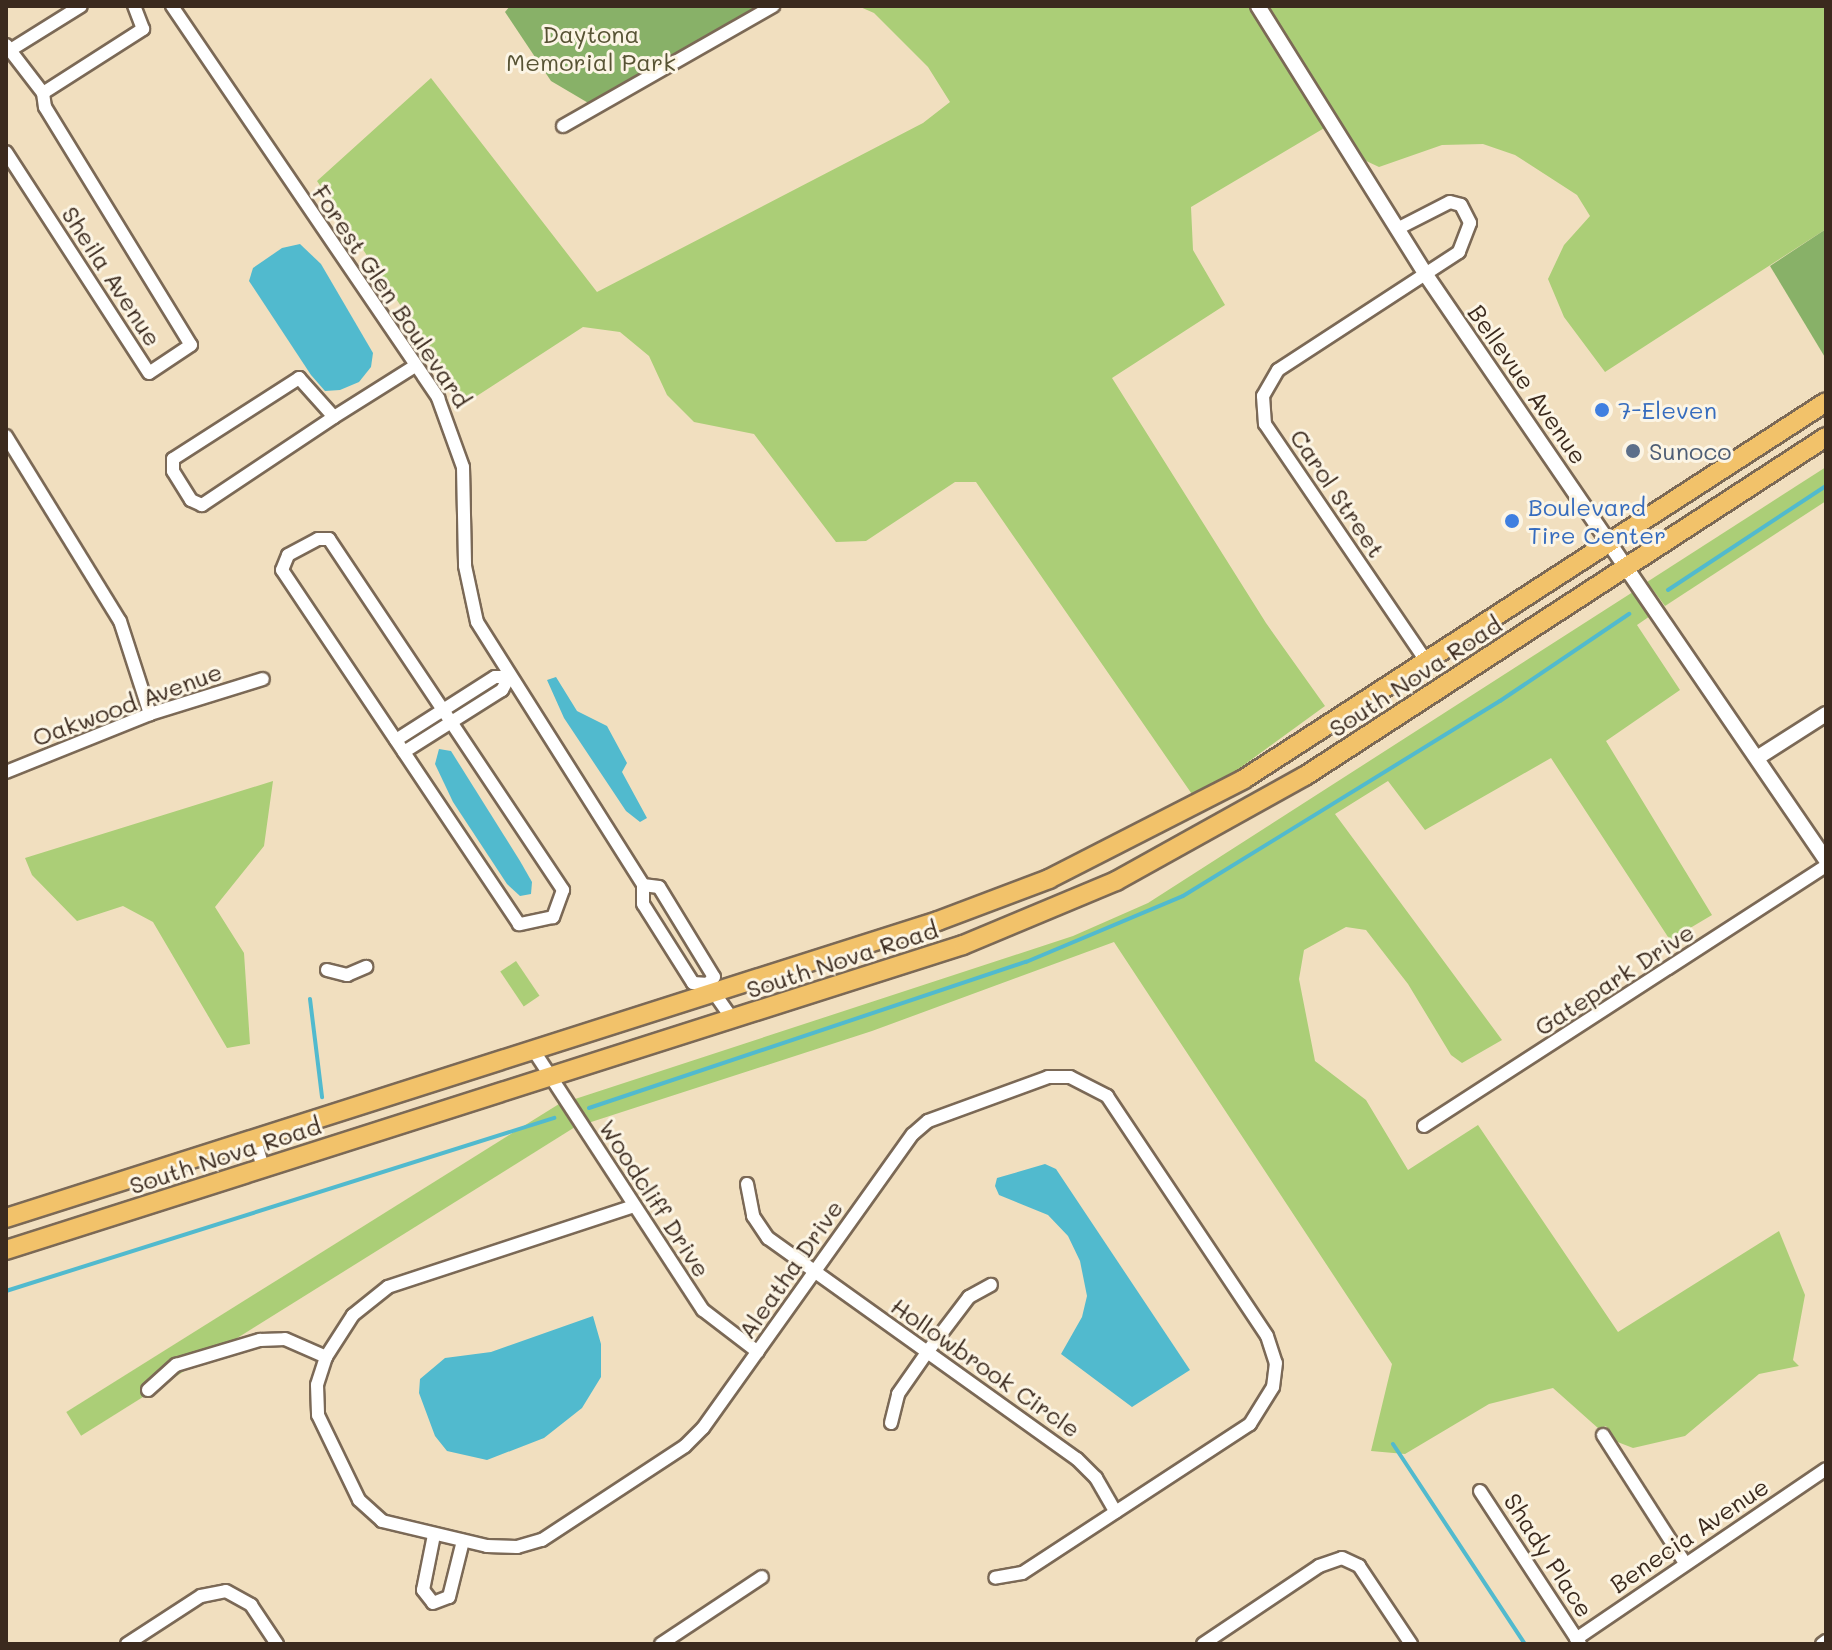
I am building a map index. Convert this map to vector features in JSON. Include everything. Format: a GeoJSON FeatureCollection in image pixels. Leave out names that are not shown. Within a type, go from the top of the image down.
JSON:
{"type":"FeatureCollection","features":[{"type":"Feature","properties":{"kind":"main road","name":"South Nova Road"},"geometry":{"type":"LineString","coordinates":[[6,1218],[534,1051],[711,988],[938,921],[1049,879],[1233,786],[1826,402]]}},
{"type":"Feature","properties":{"kind":"main road","name":"South Nova Road"},"geometry":{"type":"LineString","coordinates":[[6,1250],[963,945],[1061,906],[1259,804],[1826,437]]}},
{"type":"Feature","properties":{"kind":"street"},"geometry":{"type":"LineString","coordinates":[[81,6],[9,47],[43,93],[131,40],[143,29],[139,8]]}},
{"type":"Feature","properties":{"kind":"street","name":"Forest Glen Boulevard"},"geometry":{"type":"LineString","coordinates":[[172,6],[415,366],[453,430],[463,467],[468,580],[477,622],[643,885],[643,904],[693,983],[711,988],[714,977],[659,887],[643,885]]}},
{"type":"Feature","properties":{"kind":"street"},"geometry":{"type":"LineString","coordinates":[[563,126],[773,6]]}},
{"type":"Feature","properties":{"kind":"street","name":"Bellevue Avenue"},"geometry":{"type":"LineString","coordinates":[[1258,6],[1426,275],[1611,541],[1826,860]]}},
{"type":"Feature","properties":{"kind":"street","name":"Sheila Avenue"},"geometry":{"type":"LineString","coordinates":[[6,152],[149,373],[191,345],[45,107],[43,93]]}},
{"type":"Feature","properties":{"kind":"street","name":"Carol Street"},"geometry":{"type":"LineString","coordinates":[[1397,229],[1450,202],[1468,215],[1466,243],[1426,275],[1278,370],[1263,396],[1265,424],[1426,661]]}},
{"type":"Feature","properties":{"kind":"street"},"geometry":{"type":"LineString","coordinates":[[334,417],[299,378],[173,459],[173,471],[191,500],[202,505],[415,366]]}},
{"type":"Feature","properties":{"kind":"street"},"geometry":{"type":"LineString","coordinates":[[6,436],[120,621],[150,714]]}},
{"type":"Feature","properties":{"kind":"street"},"geometry":{"type":"LineString","coordinates":[[329,539],[452,720],[563,890],[553,917],[519,924],[282,570],[288,555],[302,544],[329,539]]}},
{"type":"Feature","properties":{"kind":"street"},"geometry":{"type":"LineString","coordinates":[[396,740],[495,677],[509,677],[502,690],[404,752]]}},
{"type":"Feature","properties":{"kind":"street","name":"Oakwood Avenue"},"geometry":{"type":"LineString","coordinates":[[6,772],[150,714],[263,679]]}},
{"type":"Feature","properties":{"kind":"street"},"geometry":{"type":"LineString","coordinates":[[1757,758],[1826,714]]}},
{"type":"Feature","properties":{"kind":"street","name":"Gatepark Drive"},"geometry":{"type":"LineString","coordinates":[[1424,1126],[1826,866]]}},
{"type":"Feature","properties":{"kind":"street"},"geometry":{"type":"LineString","coordinates":[[1049,879],[1061,906]]}},
{"type":"Feature","properties":{"kind":"street"},"geometry":{"type":"LineString","coordinates":[[327,970],[347,975],[366,967]]}},
{"type":"Feature","properties":{"kind":"street"},"geometry":{"type":"LineString","coordinates":[[711,988],[732,1019]]}},
{"type":"Feature","properties":{"kind":"street","name":"Woodcliff Drive"},"geometry":{"type":"LineString","coordinates":[[534,1051],[703,1310],[758,1352]]}},
{"type":"Feature","properties":{"kind":"street","name":"Aleatha Drive"},"geometry":{"type":"LineString","coordinates":[[634,1206],[378,1291],[361,1306],[326,1357],[317,1385],[318,1415],[359,1500],[382,1521],[434,1535],[502,1547],[530,1544],[608,1498],[685,1446],[758,1352],[913,1134],[937,1115],[1048,1077],[1070,1077],[1099,1089],[1267,1336],[1276,1363],[1270,1397],[1250,1424],[1022,1573],[995,1578]]}},
{"type":"Feature","properties":{"kind":"street"},"geometry":{"type":"LineString","coordinates":[[255,1140],[263,1168]]}},
{"type":"Feature","properties":{"kind":"street","name":"Hollowbrook Circle"},"geometry":{"type":"LineString","coordinates":[[747,1184],[759,1227],[814,1273],[928,1351],[1088,1468],[1116,1512]]}},
{"type":"Feature","properties":{"kind":"street"},"geometry":{"type":"LineString","coordinates":[[891,1423],[898,1394],[928,1351],[969,1297],[991,1285]]}},
{"type":"Feature","properties":{"kind":"street"},"geometry":{"type":"LineString","coordinates":[[148,1390],[176,1365],[260,1340],[285,1339],[326,1357]]}},
{"type":"Feature","properties":{"kind":"street"},"geometry":{"type":"LineString","coordinates":[[1603,1435],[1685,1563]]}},
{"type":"Feature","properties":{"kind":"street","name":"Benecia Avenue"},"geometry":{"type":"LineString","coordinates":[[1578,1642],[1685,1563],[1826,1469]]}},
{"type":"Feature","properties":{"kind":"street","name":"Shady Place"},"geometry":{"type":"LineString","coordinates":[[1480,1491],[1578,1642]]}},
{"type":"Feature","properties":{"kind":"street"},"geometry":{"type":"LineString","coordinates":[[434,1535],[423,1590],[433,1603],[449,1597],[463,1541]]}},
{"type":"Feature","properties":{"kind":"street"},"geometry":{"type":"LineString","coordinates":[[1203,1644],[1336,1558],[1359,1566],[1411,1644]]}},
{"type":"Feature","properties":{"kind":"street"},"geometry":{"type":"LineString","coordinates":[[661,1644],[762,1577]]}},
{"type":"Feature","properties":{"kind":"street"},"geometry":{"type":"LineString","coordinates":[[127,1644],[209,1593],[226,1591],[244,1599],[277,1644]]}},
{"type":"Feature","properties":{"kind":"green space","name":"Daytona Memorial Park"},"geometry":{"type":"Polygon","coordinates":[[[510,6],[761,6],[590,104],[551,81],[505,12],[510,6]]]}},
{"type":"Feature","properties":{"kind":"green space"},"geometry":{"type":"Polygon","coordinates":[[[858,6],[1250,6],[1326,127],[1191,207],[1193,250],[1225,305],[1112,378],[1266,623],[1325,706],[1196,800],[976,482],[955,482],[866,541],[836,542],[754,434],[694,422],[667,395],[649,356],[620,332],[583,327],[466,403],[317,181],[431,78],[597,292],[923,123],[950,102],[928,67],[874,13],[858,6]]]}},
{"type":"Feature","properties":{"kind":"green space"},"geometry":{"type":"Polygon","coordinates":[[[1266,6],[1826,6],[1826,229],[1605,372],[1564,317],[1548,279],[1564,245],[1590,216],[1577,195],[1515,155],[1483,144],[1442,145],[1379,167],[1362,159],[1266,6]]]}},
{"type":"Feature","properties":{"kind":"green space"},"geometry":{"type":"Polygon","coordinates":[[[1826,229],[1826,359],[1770,266],[1826,229]]]}},
{"type":"Feature","properties":{"kind":"green space"},"geometry":{"type":"Polygon","coordinates":[[[1826,467],[1826,501],[1665,606],[1647,582],[1826,467]]]}},
{"type":"Feature","properties":{"kind":"green space"},"geometry":{"type":"Polygon","coordinates":[[[1636,590],[1653,614],[1637,625],[1680,690],[1606,741],[1712,915],[1670,940],[1551,758],[1425,830],[1388,781],[1335,814],[1502,1040],[1462,1063],[1451,1055],[1408,984],[1366,930],[1346,927],[1304,950],[1299,979],[1315,1061],[1366,1100],[1408,1170],[1478,1125],[1618,1332],[1779,1231],[1805,1295],[1793,1360],[1799,1366],[1759,1374],[1685,1436],[1633,1448],[1615,1441],[1606,1426],[1599,1429],[1553,1388],[1489,1404],[1405,1454],[1371,1451],[1392,1364],[1114,942],[872,1031],[588,1123],[572,1100],[1073,936],[1148,903],[1636,590]]]}},
{"type":"Feature","properties":{"kind":"green space"},"geometry":{"type":"Polygon","coordinates":[[[273,781],[264,846],[215,907],[244,953],[250,1044],[227,1048],[153,922],[123,906],[77,921],[32,875],[25,858],[273,781]]]}},
{"type":"Feature","properties":{"kind":"green space"},"geometry":{"type":"Polygon","coordinates":[[[516,961],[539,996],[524,1006],[500,972],[516,961]]]}},
{"type":"Feature","properties":{"kind":"green space"},"geometry":{"type":"Polygon","coordinates":[[[559,1104],[574,1128],[81,1436],[66,1412],[559,1104]]]}},
{"type":"Feature","properties":{"kind":"water"},"geometry":{"type":"Polygon","coordinates":[[[300,244],[321,264],[373,353],[371,367],[359,382],[340,390],[325,391],[311,375],[249,281],[253,268],[282,248],[300,244]]]}},
{"type":"Feature","properties":{"kind":"water"},"geometry":{"type":"Polygon","coordinates":[[[556,677],[577,711],[607,726],[627,763],[622,772],[647,818],[640,822],[626,811],[564,718],[547,680],[556,677]]]}},
{"type":"Feature","properties":{"kind":"water"},"geometry":{"type":"Polygon","coordinates":[[[439,749],[451,751],[532,882],[531,894],[520,896],[507,884],[453,802],[435,764],[439,749]]]}},
{"type":"Feature","properties":{"kind":"water"},"geometry":{"type":"Polygon","coordinates":[[[1045,1164],[1056,1169],[1190,1370],[1132,1407],[1061,1354],[1082,1317],[1087,1296],[1080,1261],[1068,1236],[1048,1215],[999,1195],[995,1186],[997,1178],[1045,1164]]]}},
{"type":"Feature","properties":{"kind":"water"},"geometry":{"type":"Polygon","coordinates":[[[593,1316],[601,1344],[601,1377],[582,1408],[544,1438],[487,1460],[447,1451],[435,1436],[419,1393],[420,1379],[445,1358],[491,1352],[593,1316]]]}},
{"type":"Feature","properties":{"kind":"waterway"},"geometry":{"type":"LineString","coordinates":[[1668,590],[1826,486]]}},
{"type":"Feature","properties":{"kind":"waterway"},"geometry":{"type":"LineString","coordinates":[[589,1108],[1026,962],[1183,896],[1500,701],[1629,614]]}},
{"type":"Feature","properties":{"kind":"waterway"},"geometry":{"type":"LineString","coordinates":[[310,999],[322,1097]]}},
{"type":"Feature","properties":{"kind":"waterway"},"geometry":{"type":"LineString","coordinates":[[6,1291],[554,1118]]}},
{"type":"Feature","properties":{"kind":"waterway"},"geometry":{"type":"LineString","coordinates":[[1393,1444],[1525,1644]]}},
{"type":"Feature","properties":{"kind":"place","name":"7-Eleven"},"geometry":{"type":"Point","coordinates":[1602,410]}},
{"type":"Feature","properties":{"kind":"place","name":"Sunoco"},"geometry":{"type":"Point","coordinates":[1633,451]}},
{"type":"Feature","properties":{"kind":"place","name":"Boulevard Tire Center"},"geometry":{"type":"Point","coordinates":[1512,521]}}]}
